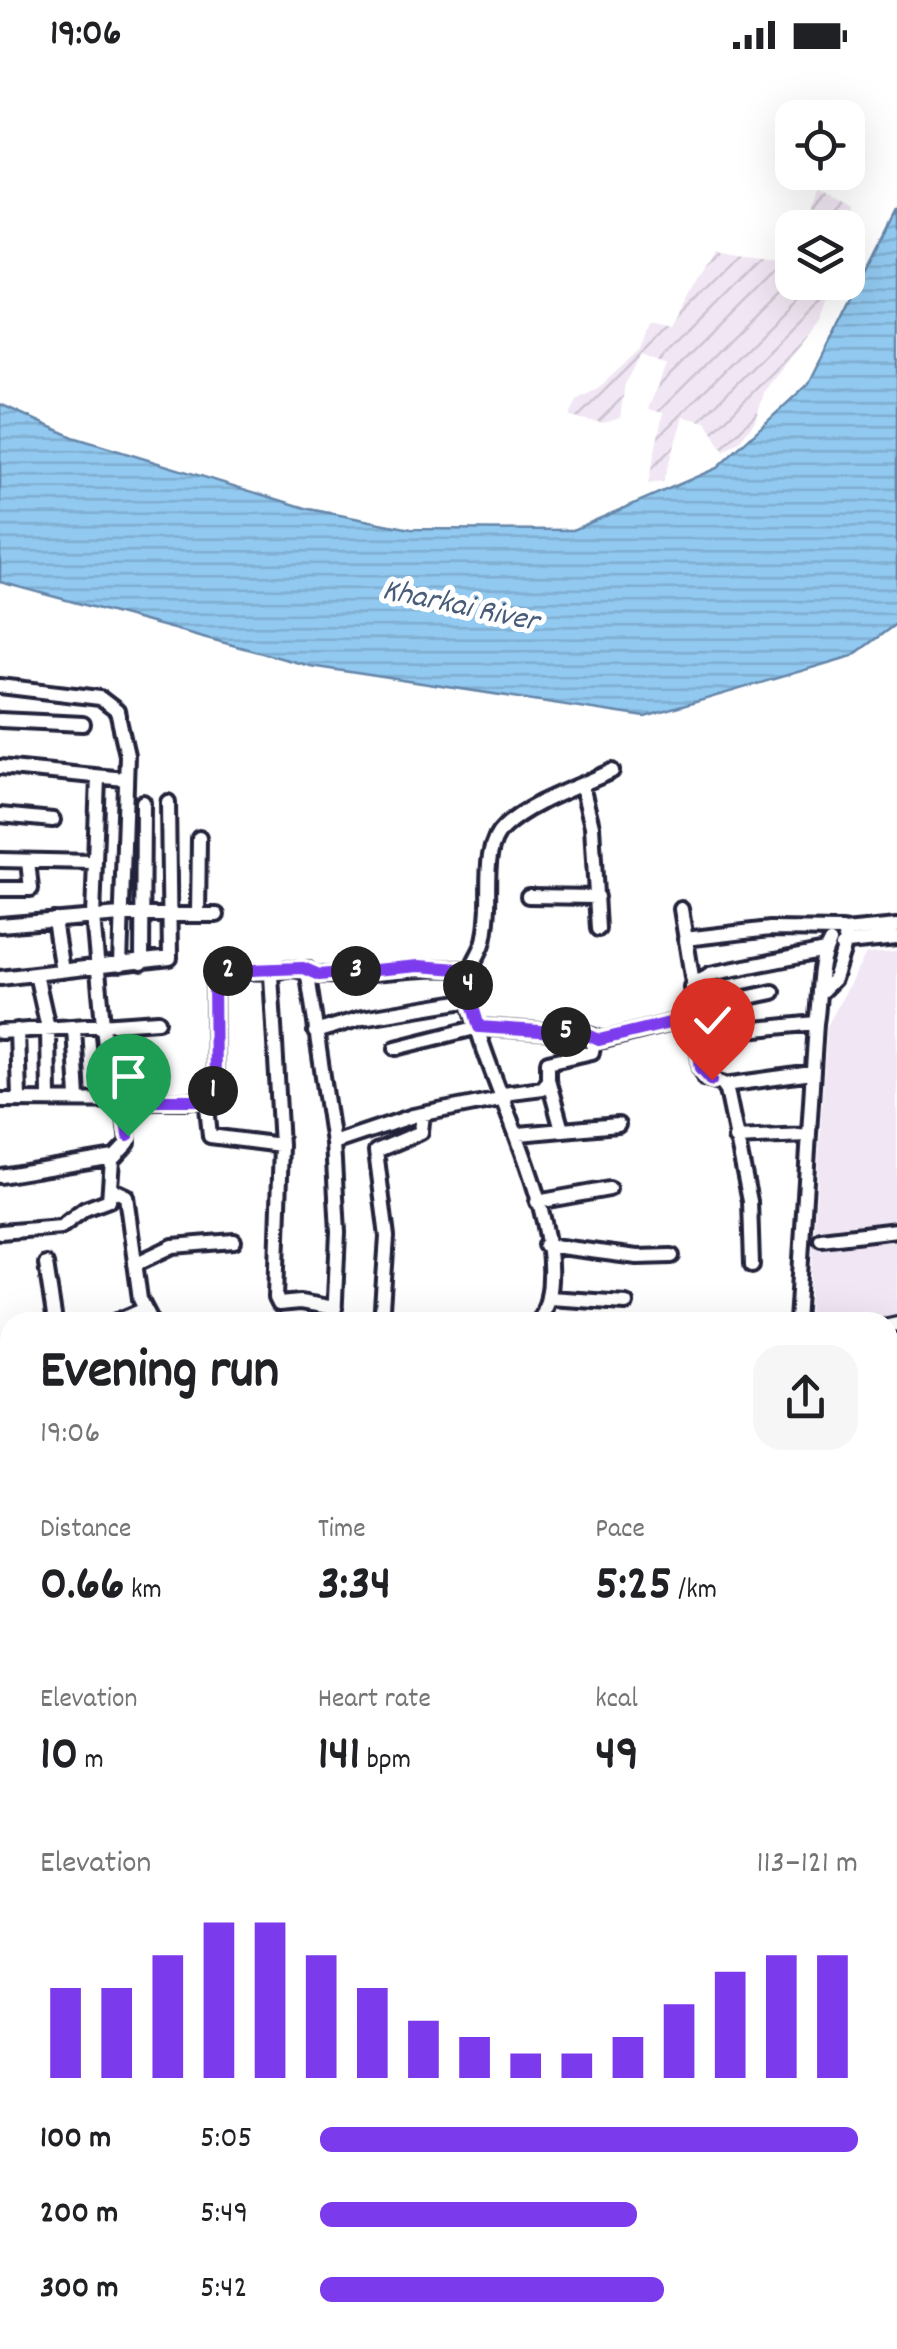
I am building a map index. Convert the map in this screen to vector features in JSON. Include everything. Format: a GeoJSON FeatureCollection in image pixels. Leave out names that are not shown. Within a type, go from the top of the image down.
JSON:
{"type":"FeatureCollection","features":[{"type":"Feature","properties":{"kind":"street"},"geometry":{"type":"LineString","coordinates":[[0,686],[76,693],[114,704],[126,746],[120,966]]}},
{"type":"Feature","properties":{"kind":"street"},"geometry":{"type":"LineString","coordinates":[[0,720],[83,724]]}},
{"type":"Feature","properties":{"kind":"street"},"geometry":{"type":"LineString","coordinates":[[0,766],[125,780]]}},
{"type":"Feature","properties":{"kind":"street"},"geometry":{"type":"LineString","coordinates":[[543,1312],[549,1298],[537,1202],[519,1134],[479,1027],[467,980],[486,934],[494,840],[521,814],[612,771]]}},
{"type":"Feature","properties":{"kind":"street"},"geometry":{"type":"LineString","coordinates":[[0,1176],[114,1157],[128,1142],[102,1025],[96,968],[93,862],[98,776]]}},
{"type":"Feature","properties":{"kind":"street"},"geometry":{"type":"LineString","coordinates":[[582,786],[592,826],[598,929]]}},
{"type":"Feature","properties":{"kind":"street"},"geometry":{"type":"LineString","coordinates":[[142,963],[139,915],[143,802]]}},
{"type":"Feature","properties":{"kind":"street"},"geometry":{"type":"LineString","coordinates":[[0,978],[170,958],[168,802]]}},
{"type":"Feature","properties":{"kind":"street"},"geometry":{"type":"LineString","coordinates":[[0,815],[53,820]]}},
{"type":"Feature","properties":{"kind":"street"},"geometry":{"type":"LineString","coordinates":[[198,915],[199,838]]}},
{"type":"Feature","properties":{"kind":"street"},"geometry":{"type":"LineString","coordinates":[[0,860],[93,862]]}},
{"type":"Feature","properties":{"kind":"street"},"geometry":{"type":"LineString","coordinates":[[0,890],[31,889],[28,861]]}},
{"type":"Feature","properties":{"kind":"street"},"geometry":{"type":"LineString","coordinates":[[528,896],[597,897]]}},
{"type":"Feature","properties":{"kind":"street"},"geometry":{"type":"LineString","coordinates":[[681,909],[703,1074],[725,1086],[812,1073]]}},
{"type":"Feature","properties":{"kind":"street"},"geometry":{"type":"LineString","coordinates":[[0,925],[120,915],[218,915]]}},
{"type":"Feature","properties":{"kind":"street"},"geometry":{"type":"LineString","coordinates":[[54,920],[62,971]]}},
{"type":"Feature","properties":{"kind":"street"},"geometry":{"type":"LineString","coordinates":[[693,982],[710,974],[897,926]]}},
{"type":"Feature","properties":{"kind":"street"},"geometry":{"type":"LineString","coordinates":[[684,939],[801,927],[837,941],[897,938]]}},
{"type":"Feature","properties":{"kind":"street"},"geometry":{"type":"LineString","coordinates":[[798,1312],[812,1073],[822,991],[820,974],[837,941]]}},
{"type":"Feature","properties":{"kind":"street"},"geometry":{"type":"LineString","coordinates":[[822,991],[834,979],[837,941]]}},
{"type":"Feature","properties":{"kind":"street"},"geometry":{"type":"LineString","coordinates":[[0,1100],[206,1097],[215,1087],[214,977],[225,971],[307,969],[319,975],[419,966],[471,970]]}},
{"type":"Feature","properties":{"kind":"street"},"geometry":{"type":"LineString","coordinates":[[307,969],[338,1188],[335,1312]]}},
{"type":"Feature","properties":{"kind":"street"},"geometry":{"type":"LineString","coordinates":[[274,972],[270,980],[280,1145],[277,1302],[322,1312]]}},
{"type":"Feature","properties":{"kind":"street"},"geometry":{"type":"LineString","coordinates":[[36,974],[48,1028],[49,1098]]}},
{"type":"Feature","properties":{"kind":"street"},"geometry":{"type":"LineString","coordinates":[[396,1048],[479,1027],[604,1040],[773,992]]}},
{"type":"Feature","properties":{"kind":"street"},"geometry":{"type":"LineString","coordinates":[[315,1032],[362,1018],[471,1000]]}},
{"type":"Feature","properties":{"kind":"street"},"geometry":{"type":"LineString","coordinates":[[0,1032],[158,1021]]}},
{"type":"Feature","properties":{"kind":"street"},"geometry":{"type":"LineString","coordinates":[[696,1034],[816,1023]]}},
{"type":"Feature","properties":{"kind":"street"},"geometry":{"type":"LineString","coordinates":[[74,1027],[78,1098]]}},
{"type":"Feature","properties":{"kind":"street"},"geometry":{"type":"LineString","coordinates":[[17,1030],[18,1098]]}},
{"type":"Feature","properties":{"kind":"street"},"geometry":{"type":"LineString","coordinates":[[562,1130],[548,1080],[548,1062],[592,1052],[595,1039]]}},
{"type":"Feature","properties":{"kind":"street"},"geometry":{"type":"LineString","coordinates":[[333,1143],[371,1127],[536,1090],[548,1080]]}},
{"type":"Feature","properties":{"kind":"street"},"geometry":{"type":"LineString","coordinates":[[725,1086],[750,1201],[752,1265]]}},
{"type":"Feature","properties":{"kind":"street"},"geometry":{"type":"LineString","coordinates":[[206,1097],[210,1136],[280,1145]]}},
{"type":"Feature","properties":{"kind":"street"},"geometry":{"type":"LineString","coordinates":[[382,1312],[387,1237],[376,1151],[420,1132],[423,1114]]}},
{"type":"Feature","properties":{"kind":"street"},"geometry":{"type":"LineString","coordinates":[[519,1134],[618,1125]]}},
{"type":"Feature","properties":{"kind":"street"},"geometry":{"type":"LineString","coordinates":[[736,1138],[808,1134]]}},
{"type":"Feature","properties":{"kind":"street"},"geometry":{"type":"LineString","coordinates":[[0,1232],[61,1227],[109,1200],[114,1157]]}},
{"type":"Feature","properties":{"kind":"street"},"geometry":{"type":"LineString","coordinates":[[111,1189],[126,1196],[146,1312]]}},
{"type":"Feature","properties":{"kind":"street"},"geometry":{"type":"LineString","coordinates":[[537,1202],[609,1189]]}},
{"type":"Feature","properties":{"kind":"street"},"geometry":{"type":"LineString","coordinates":[[821,1239],[897,1230]]}},
{"type":"Feature","properties":{"kind":"street"},"geometry":{"type":"LineString","coordinates":[[135,1264],[173,1246],[234,1242]]}},
{"type":"Feature","properties":{"kind":"street"},"geometry":{"type":"LineString","coordinates":[[545,1245],[638,1257],[672,1256]]}},
{"type":"Feature","properties":{"kind":"street"},"geometry":{"type":"LineString","coordinates":[[46,1264],[53,1312]]}},
{"type":"Feature","properties":{"kind":"street"},"geometry":{"type":"LineString","coordinates":[[549,1298],[626,1303]]}},
{"type":"Feature","properties":{"kind":"street"},"geometry":{"type":"LineString","coordinates":[[138,1312],[144,1309]]}},
{"type":"Feature","properties":{"kind":"shaded area"},"geometry":{"type":"Polygon","coordinates":[[[820,190],[854,206],[853,210],[813,210],[820,190]]]}},
{"type":"Feature","properties":{"kind":"shaded area"},"geometry":{"type":"Polygon","coordinates":[[[715,249],[775,259],[775,300],[828,300],[821,320],[765,390],[755,421],[740,441],[724,452],[706,422],[683,417],[663,482],[648,484],[663,413],[648,409],[666,365],[641,355],[625,384],[620,418],[604,423],[569,417],[578,399],[599,388],[640,349],[649,325],[670,330],[715,249]]]}},
{"type":"Feature","properties":{"kind":"shaded area"},"geometry":{"type":"Polygon","coordinates":[[[897,952],[897,1312],[809,1312],[827,1026],[866,954],[897,952]]]}},
{"type":"Feature","properties":{"kind":"water","name":"Kharkai River"},"geometry":{"type":"Polygon","coordinates":[[[897,208],[897,623],[852,656],[645,717],[310,666],[0,582],[0,404],[73,437],[309,509],[411,529],[573,530],[717,468],[809,383],[851,300],[865,300],[865,272],[897,208]]]}},
{"type":"Feature","properties":{"kind":"route"},"geometry":{"type":"LineString","coordinates":[[128,1136],[123,1100],[187,1101],[212,1093],[214,977],[225,971],[303,968],[319,975],[419,966],[471,970],[468,990],[479,1027],[586,1034],[599,1040],[694,1017],[701,1068],[706,1078],[712,1080]]}}]}
